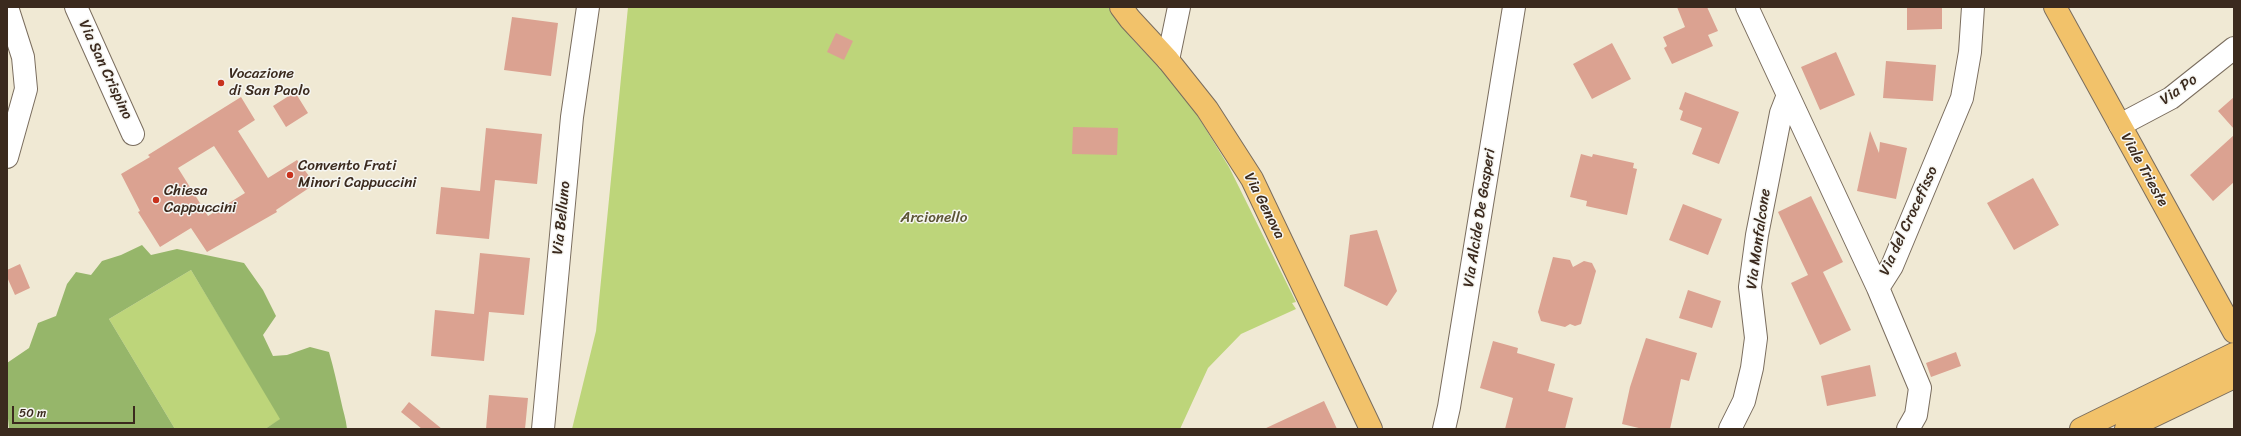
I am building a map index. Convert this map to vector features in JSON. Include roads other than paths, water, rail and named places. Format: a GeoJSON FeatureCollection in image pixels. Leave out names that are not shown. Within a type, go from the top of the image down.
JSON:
{"type":"FeatureCollection","features":[{"type":"Feature","properties":{"kind":"main road","name":"Via Genova"},"geometry":{"type":"LineString","coordinates":[[1121,7],[1130,19],[1168,60],[1207,109],[1252,179],[1370,429]]}},
{"type":"Feature","properties":{"kind":"main road","name":"Viale Trieste"},"geometry":{"type":"LineString","coordinates":[[2055,7],[2234,332]]}},
{"type":"Feature","properties":{"kind":"main road"},"geometry":{"type":"LineString","coordinates":[[2081,429],[2234,354]]}},
{"type":"Feature","properties":{"kind":"main road"},"geometry":{"type":"LineString","coordinates":[[2126,429],[2234,376]]}},
{"type":"Feature","properties":{"kind":"street"},"geometry":{"type":"LineString","coordinates":[[7,7],[23,57],[26,89],[7,157]]}},
{"type":"Feature","properties":{"kind":"street","name":"Via San Crispino"},"geometry":{"type":"LineString","coordinates":[[76,7],[134,134]]}},
{"type":"Feature","properties":{"kind":"street","name":"Via Belluno"},"geometry":{"type":"LineString","coordinates":[[543,429],[572,117],[588,7]]}},
{"type":"Feature","properties":{"kind":"street"},"geometry":{"type":"LineString","coordinates":[[1168,60],[1179,7]]}},
{"type":"Feature","properties":{"kind":"street","name":"Via Alcide De Gasperi"},"geometry":{"type":"LineString","coordinates":[[1444,429],[1449,407],[1514,7]]}},
{"type":"Feature","properties":{"kind":"street"},"geometry":{"type":"LineString","coordinates":[[1747,7],[1878,288]]}},
{"type":"Feature","properties":{"kind":"street","name":"Via del Crocefisso"},"geometry":{"type":"LineString","coordinates":[[1908,429],[1916,415],[1920,388],[1878,288],[1892,266],[1962,98],[1970,52],[1973,7]]}},
{"type":"Feature","properties":{"kind":"street","name":"Via Po"},"geometry":{"type":"LineString","coordinates":[[2120,126],[2171,98],[2234,48]]}},
{"type":"Feature","properties":{"kind":"street","name":"Via Monfalcone"},"geometry":{"type":"LineString","coordinates":[[1730,429],[1744,400],[1752,368],[1756,338],[1750,287],[1756,235],[1781,113],[1788,95]]}},
{"type":"Feature","properties":{"kind":"place","name":"Vocazione di San Paolo"},"geometry":{"type":"Point","coordinates":[221,83]}},
{"type":"Feature","properties":{"kind":"place","name":"Convento Frati Minori Cappuccini"},"geometry":{"type":"Point","coordinates":[290,175]}},
{"type":"Feature","properties":{"kind":"place","name":"Chiesa Cappuccini"},"geometry":{"type":"Point","coordinates":[156,200]}},
{"type":"Feature","properties":{"kind":"park label","name":"Arcionello"},"geometry":{"type":"Point","coordinates":[934,218]}}]}
